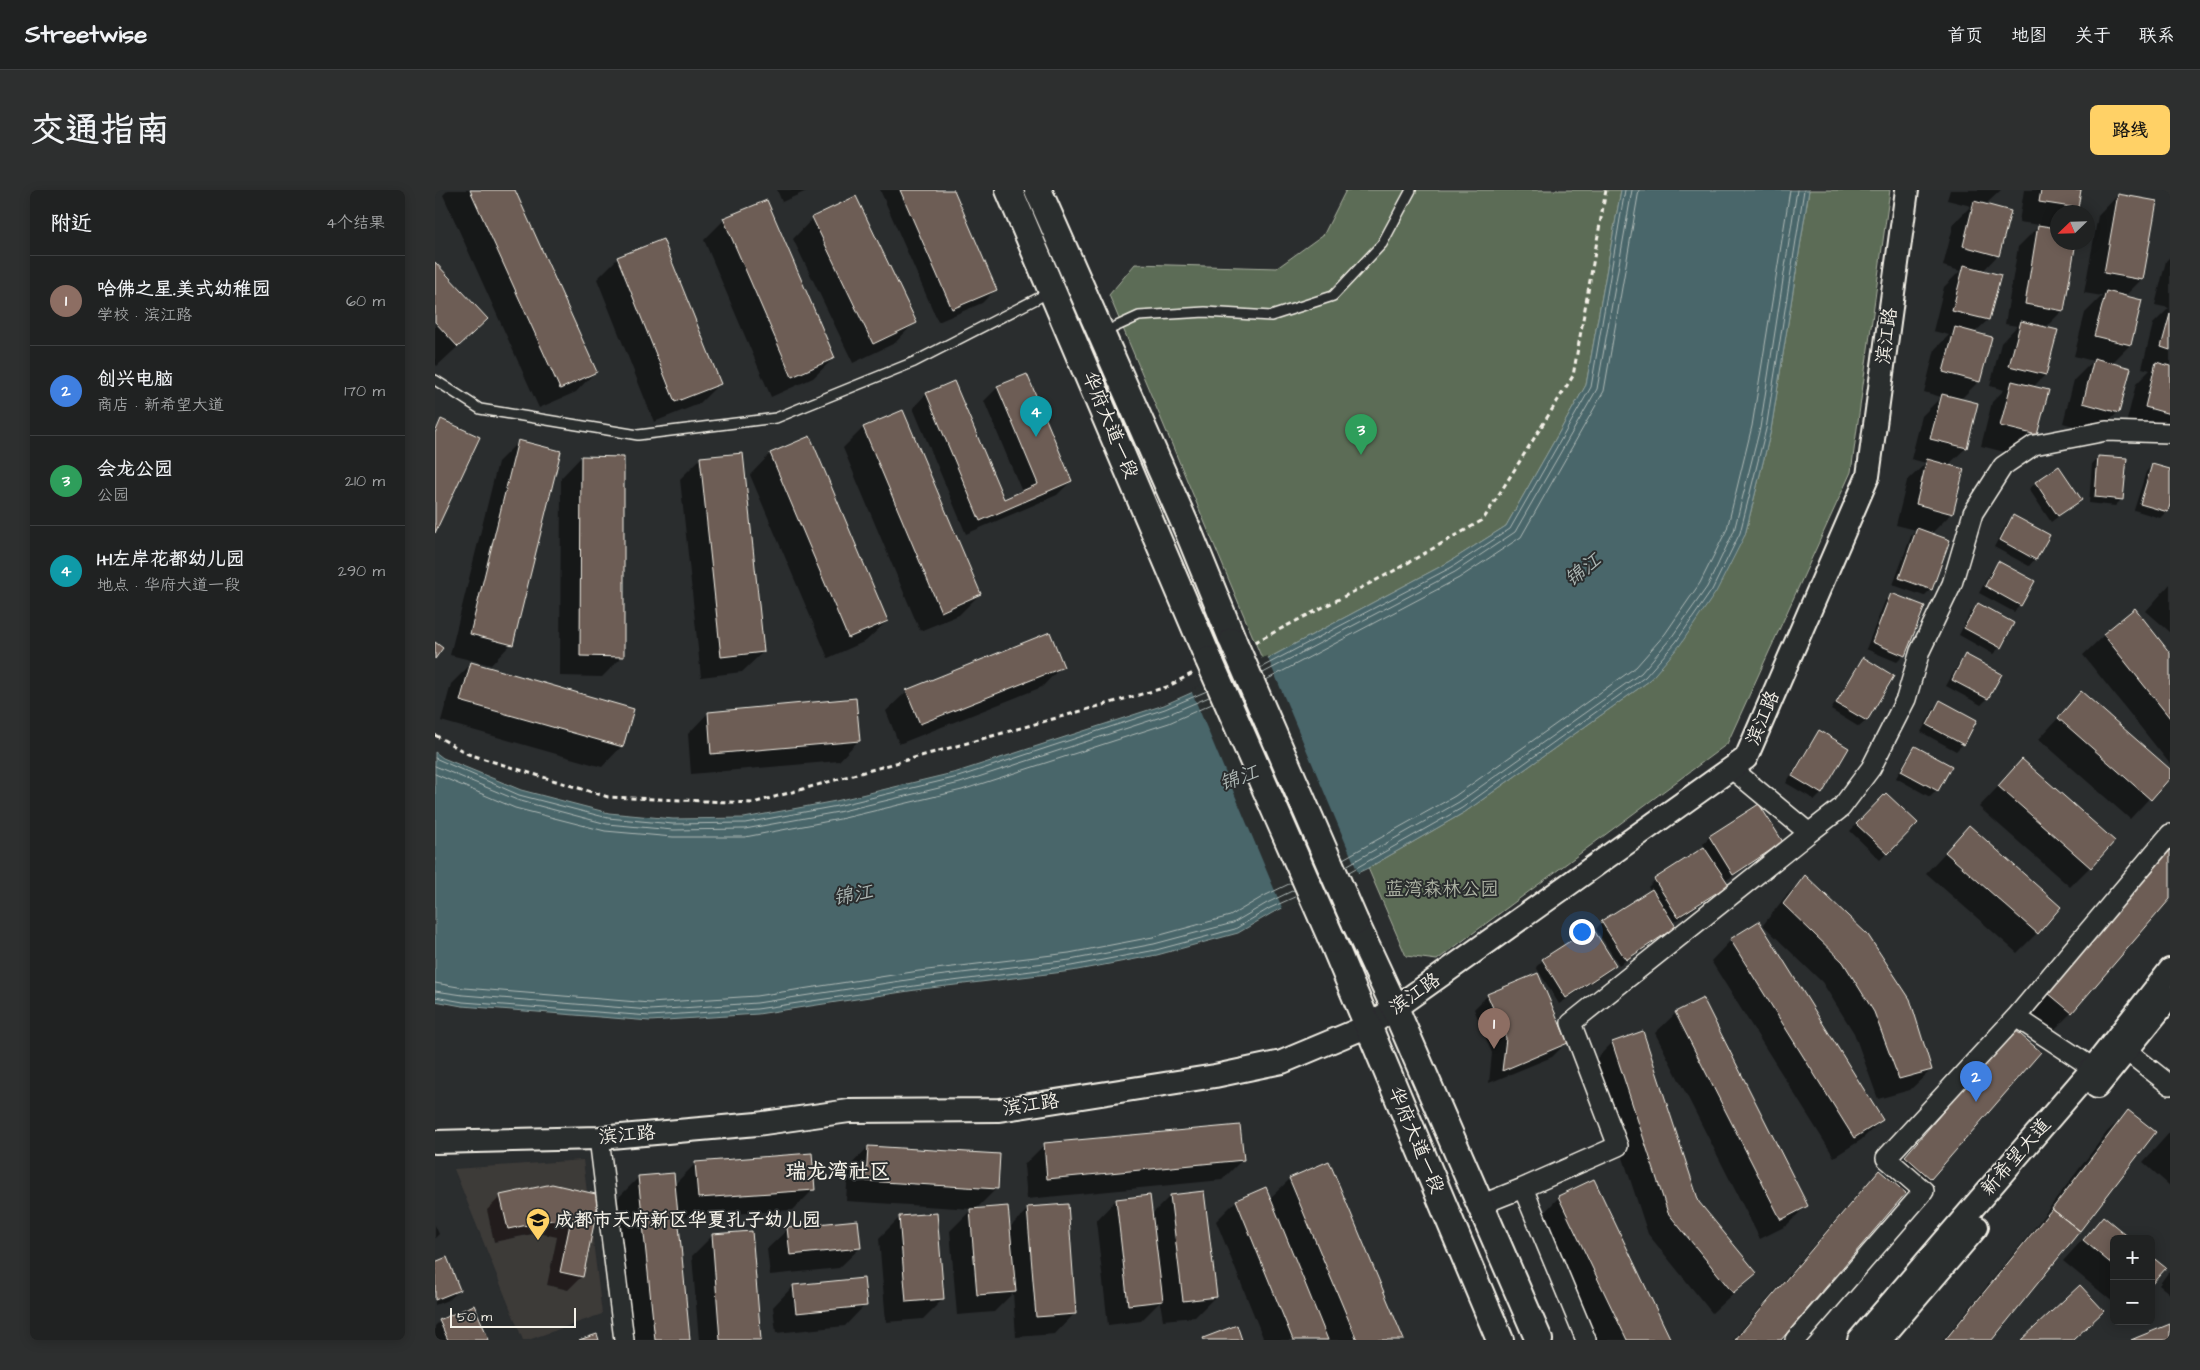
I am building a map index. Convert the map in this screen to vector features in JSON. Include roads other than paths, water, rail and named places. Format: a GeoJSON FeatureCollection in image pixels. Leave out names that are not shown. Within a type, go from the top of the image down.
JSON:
{"type":"FeatureCollection","features":[{"type":"Feature","properties":{"kind":"main road","name":"华府大道一段"},"geometry":{"type":"LineString","coordinates":[[1009,190],[1053,291],[1205,665],[1332,940],[1500,1340]]}},
{"type":"Feature","properties":{"kind":"main road"},"geometry":{"type":"LineString","coordinates":[[1038,190],[1189,533],[1243,642],[1355,922],[1395,1008],[1539,1340]]}},
{"type":"Feature","properties":{"kind":"street","name":"滨江路"},"geometry":{"type":"LineString","coordinates":[[435,1142],[599,1138],[757,1124],[849,1111],[999,1110],[1215,1076],[1282,1062],[1368,1026],[1747,758],[1868,476],[1907,190]]}},
{"type":"Feature","properties":{"kind":"street"},"geometry":{"type":"LineString","coordinates":[[1480,1205],[1618,1146],[1571,1022],[1841,808],[1871,768],[1906,699],[1919,651],[1952,584],[1973,513],[2003,466],[2033,445],[2106,431],[2170,433]]}},
{"type":"Feature","properties":{"kind":"street"},"geometry":{"type":"LineString","coordinates":[[1732,769],[1809,832]]}},
{"type":"Feature","properties":{"kind":"street"},"geometry":{"type":"LineString","coordinates":[[1795,1340],[1924,1191],[1886,1158],[2016,1017],[2170,834]]}},
{"type":"Feature","properties":{"kind":"street","name":"新希望大道"},"geometry":{"type":"LineString","coordinates":[[1859,1340],[2093,1068],[2170,970]]}},
{"type":"Feature","properties":{"kind":"street"},"geometry":{"type":"LineString","coordinates":[[1880,1340],[2127,1052],[2170,997]]}},
{"type":"Feature","properties":{"kind":"street"},"geometry":{"type":"LineString","coordinates":[[2016,1017],[2093,1068]]}},
{"type":"Feature","properties":{"kind":"street"},"geometry":{"type":"LineString","coordinates":[[2127,1052],[2170,1085]]}},
{"type":"Feature","properties":{"kind":"street"},"geometry":{"type":"LineString","coordinates":[[599,1138],[623,1340]]}},
{"type":"Feature","properties":{"kind":"street"},"geometry":{"type":"LineString","coordinates":[[1523,1188],[1586,1340]]}},
{"type":"Feature","properties":{"kind":"lane"},"geometry":{"type":"LineString","coordinates":[[1101,334],[1139,316],[1205,312],[1271,316],[1333,296],[1382,244],[1411,190]]}},
{"type":"Feature","properties":{"kind":"lane"},"geometry":{"type":"LineString","coordinates":[[435,380],[480,410],[637,435],[776,418],[913,362],[1053,291]]}},
{"type":"Feature","properties":{"kind":"water","name":"锦江"},"geometry":{"type":"Polygon","coordinates":[[[1621,190],[1809,190],[1771,430],[1745,535],[1716,592],[1680,645],[1649,681],[1465,812],[1368,868],[1272,913],[1238,933],[1157,955],[1072,971],[922,989],[758,1014],[650,1021],[462,1006],[435,1001],[435,752],[443,758],[521,790],[609,813],[673,819],[744,818],[836,801],[957,772],[1164,705],[1263,661],[1449,562],[1506,526],[1586,385],[1621,190]]]}},
{"type":"Feature","properties":{"kind":"place","name":"1+1左岸花都幼儿园"},"geometry":{"type":"Point","coordinates":[1036,437]}},
{"type":"Feature","properties":{"kind":"place","name":"会龙公园"},"geometry":{"type":"Point","coordinates":[1361,455]}},
{"type":"Feature","properties":{"kind":"place","name":"哈佛之星.美式幼稚园"},"geometry":{"type":"Point","coordinates":[1494,1049]}},
{"type":"Feature","properties":{"kind":"place","name":"创兴电脑"},"geometry":{"type":"Point","coordinates":[1976,1102]}},
{"type":"Feature","properties":{"kind":"place","name":"成都市天府新区华夏孔子幼儿园"},"geometry":{"type":"Point","coordinates":[538,1241]}},
{"type":"Feature","properties":{"kind":"district","name":"瑞龙湾社区"},"geometry":{"type":"Point","coordinates":[838,1171]}},
{"type":"Feature","properties":{"kind":"park label","name":"蓝湾森林公园"},"geometry":{"type":"Point","coordinates":[1442,889]}}]}
